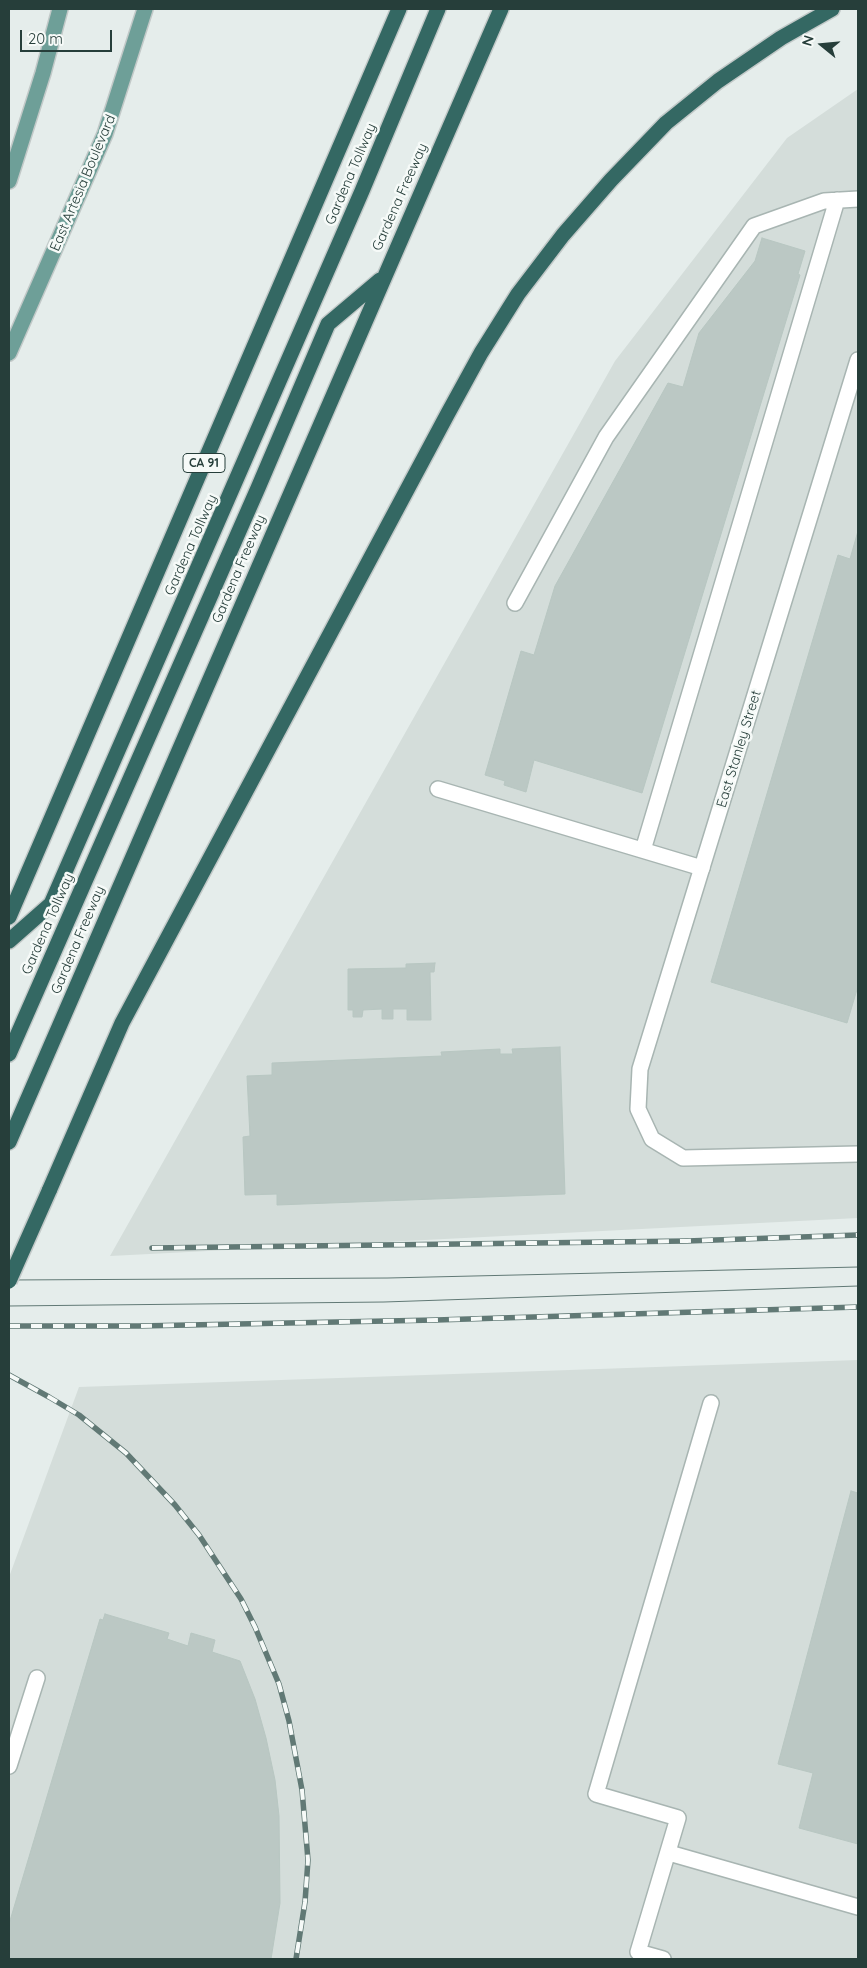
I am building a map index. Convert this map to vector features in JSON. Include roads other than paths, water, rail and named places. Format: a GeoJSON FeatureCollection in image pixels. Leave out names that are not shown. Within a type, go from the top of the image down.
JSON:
{"type":"FeatureCollection","features":[{"type":"Feature","properties":{"kind":"highway","name":"CA 91"},"geometry":{"type":"LineString","coordinates":[[9,917],[398,9]]}},
{"type":"Feature","properties":{"kind":"highway","name":"Gardena Tollway"},"geometry":{"type":"LineString","coordinates":[[9,941],[51,904],[342,236],[438,9]]}},
{"type":"Feature","properties":{"kind":"highway","name":"Gardena Freeway"},"geometry":{"type":"LineString","coordinates":[[9,1142],[501,9]]}},
{"type":"Feature","properties":{"kind":"highway"},"geometry":{"type":"LineString","coordinates":[[9,1281],[122,1023],[481,352],[518,294],[563,235],[611,180],[666,123],[718,81],[781,38],[832,9]]}},
{"type":"Feature","properties":{"kind":"highway","name":"Gardena Tollway"},"geometry":{"type":"LineString","coordinates":[[9,1054],[258,488],[328,324],[383,277]]}},
{"type":"Feature","properties":{"kind":"main road"},"geometry":{"type":"LineString","coordinates":[[9,181],[43,73],[60,9]]}},
{"type":"Feature","properties":{"kind":"main road","name":"East Artesia Boulevard"},"geometry":{"type":"LineString","coordinates":[[9,352],[105,134],[145,9]]}},
{"type":"Feature","properties":{"kind":"street"},"geometry":{"type":"LineString","coordinates":[[515,603],[606,437],[754,226],[824,201],[858,199]]}},
{"type":"Feature","properties":{"kind":"street"},"geometry":{"type":"LineString","coordinates":[[643,850],[837,200]]}},
{"type":"Feature","properties":{"kind":"street","name":"East Stanley Street"},"geometry":{"type":"LineString","coordinates":[[858,360],[640,1069],[638,1110],[652,1139],[683,1158],[858,1154]]}},
{"type":"Feature","properties":{"kind":"street"},"geometry":{"type":"LineString","coordinates":[[438,789],[702,868]]}},
{"type":"Feature","properties":{"kind":"street"},"geometry":{"type":"LineString","coordinates":[[663,1959],[638,1952],[678,1818],[596,1794],[711,1403]]}},
{"type":"Feature","properties":{"kind":"street"},"geometry":{"type":"LineString","coordinates":[[9,1766],[37,1678]]}},
{"type":"Feature","properties":{"kind":"street"},"geometry":{"type":"LineString","coordinates":[[668,1853],[858,1907]]}},
{"type":"Feature","properties":{"kind":"tram line"},"geometry":{"type":"LineString","coordinates":[[9,1280],[388,1278],[858,1267]]}},
{"type":"Feature","properties":{"kind":"tram line"},"geometry":{"type":"LineString","coordinates":[[9,1306],[384,1302],[858,1286]]}},
{"type":"Feature","properties":{"kind":"railway"},"geometry":{"type":"LineString","coordinates":[[152,1248],[687,1241],[858,1235]]}},
{"type":"Feature","properties":{"kind":"railway"},"geometry":{"type":"LineString","coordinates":[[9,1326],[139,1326],[436,1320],[858,1307]]}},
{"type":"Feature","properties":{"kind":"railway"},"geometry":{"type":"LineString","coordinates":[[9,1375],[79,1415],[126,1453],[175,1505],[199,1535],[241,1599],[255,1627],[279,1684],[289,1721],[302,1790],[308,1860],[305,1902],[296,1959]]}}]}
